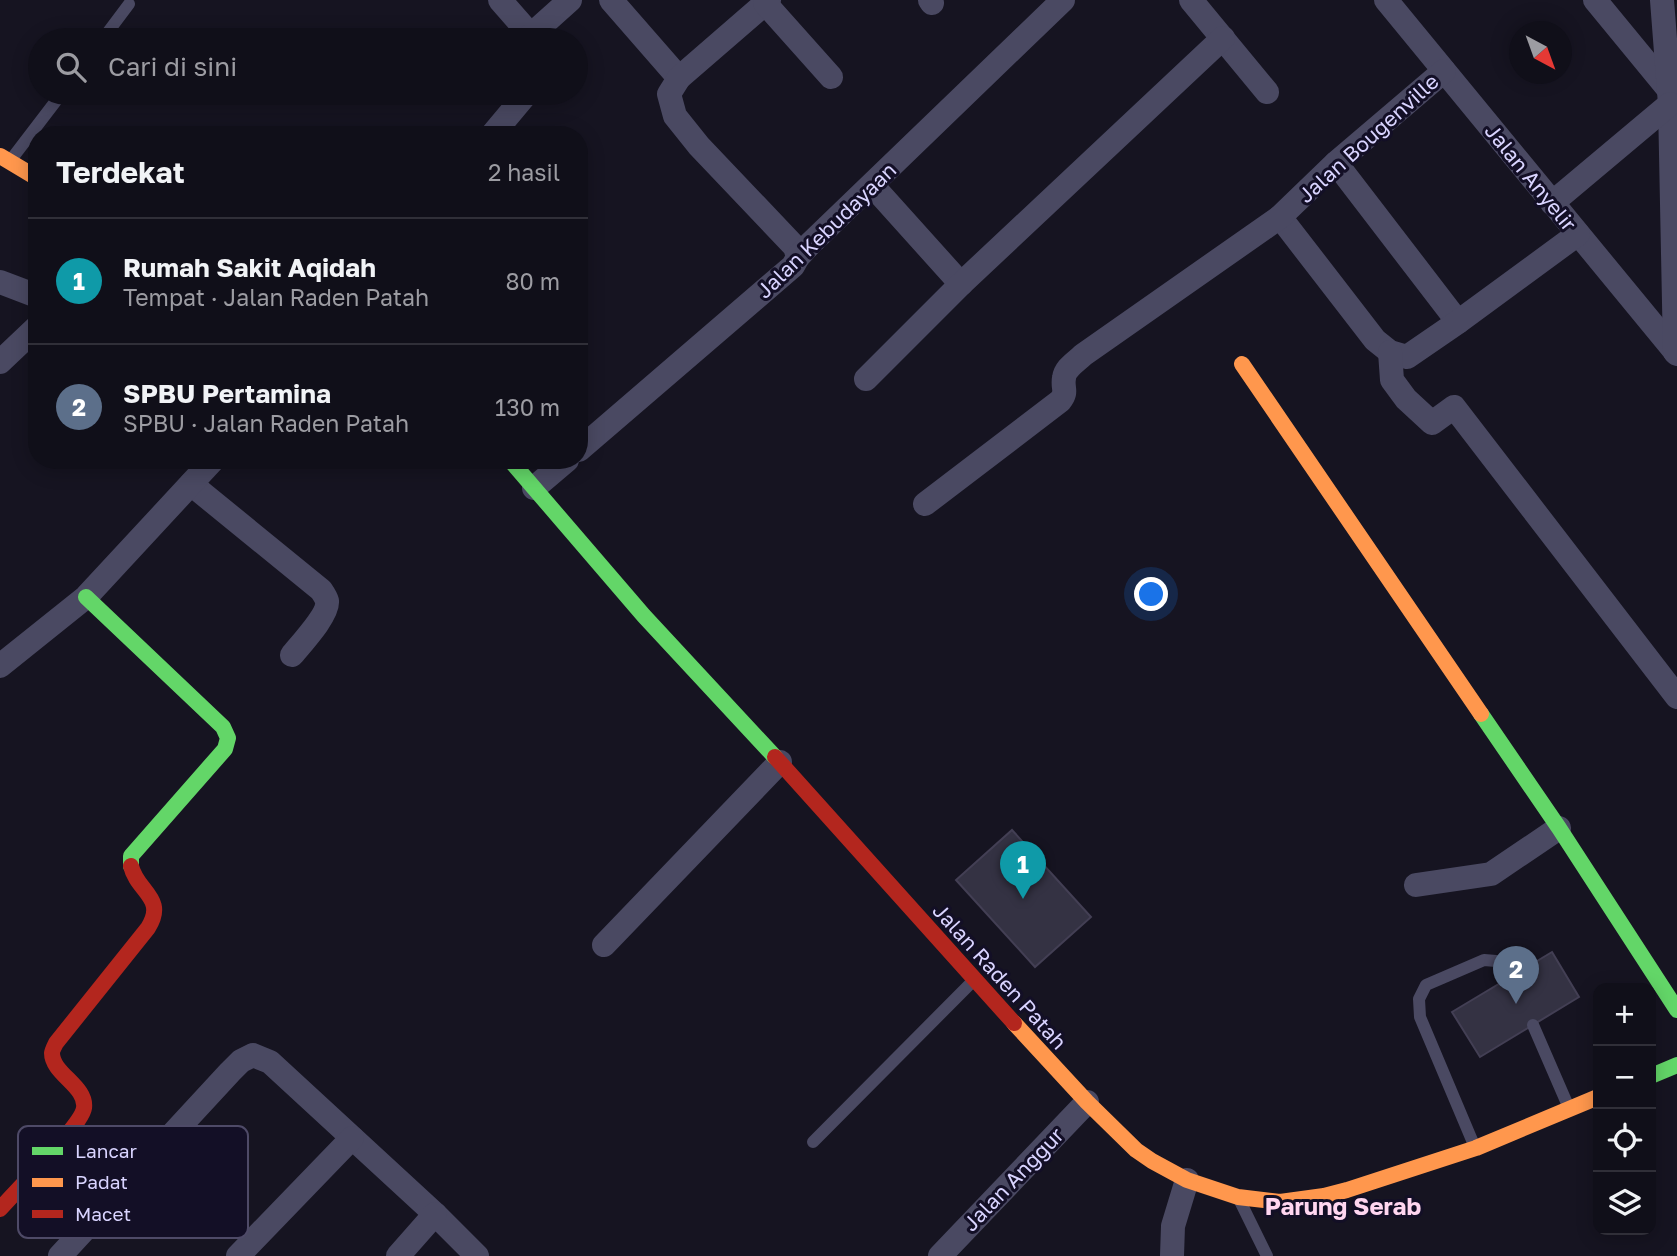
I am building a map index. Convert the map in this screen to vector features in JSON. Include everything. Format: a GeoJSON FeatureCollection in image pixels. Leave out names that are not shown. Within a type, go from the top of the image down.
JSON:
{"type":"FeatureCollection","features":[{"type":"Feature","properties":{"kind":"street"},"geometry":{"type":"LineString","coordinates":[[500,0],[524,28]]}},
{"type":"Feature","properties":{"kind":"street"},"geometry":{"type":"LineString","coordinates":[[543,28],[570,0]]}},
{"type":"Feature","properties":{"kind":"street"},"geometry":{"type":"LineString","coordinates":[[611,0],[679,78]]}},
{"type":"Feature","properties":{"kind":"street","name":"Jalan Kebudayaan"},"geometry":{"type":"LineString","coordinates":[[588,442],[793,266],[872,185],[1063,0]]}},
{"type":"Feature","properties":{"kind":"street"},"geometry":{"type":"LineString","coordinates":[[1191,0],[1267,92]]}},
{"type":"Feature","properties":{"kind":"street","name":"Jalan Anyelir"},"geometry":{"type":"LineString","coordinates":[[1386,0],[1676,353]]}},
{"type":"Feature","properties":{"kind":"street"},"geometry":{"type":"LineString","coordinates":[[1595,0],[1670,97]]}},
{"type":"Feature","properties":{"kind":"street"},"geometry":{"type":"LineString","coordinates":[[1662,0],[1670,97],[1676,353]]}},
{"type":"Feature","properties":{"kind":"street"},"geometry":{"type":"LineString","coordinates":[[799,257],[795,247],[699,146],[675,116],[669,94],[679,78],[767,1],[831,77]]}},
{"type":"Feature","properties":{"kind":"street"},"geometry":{"type":"LineString","coordinates":[[866,379],[961,284],[1223,38]]}},
{"type":"Feature","properties":{"kind":"street","name":"Jalan Bougenville"},"geometry":{"type":"LineString","coordinates":[[1390,352],[1375,341],[1280,217],[1336,163],[1444,71]]}},
{"type":"Feature","properties":{"kind":"street"},"geometry":{"type":"LineString","coordinates":[[1552,203],[1670,97]]}},
{"type":"Feature","properties":{"kind":"street"},"geometry":{"type":"LineString","coordinates":[[500,126],[517,105]]}},
{"type":"Feature","properties":{"kind":"street"},"geometry":{"type":"LineString","coordinates":[[5,158],[28,172]]}},
{"type":"Feature","properties":{"kind":"street"},"geometry":{"type":"LineString","coordinates":[[1336,163],[1458,322]]}},
{"type":"Feature","properties":{"kind":"street"},"geometry":{"type":"LineString","coordinates":[[872,185],[961,284]]}},
{"type":"Feature","properties":{"kind":"street"},"geometry":{"type":"LineString","coordinates":[[925,504],[1060,401],[1065,391],[1063,379],[1069,368],[1083,355],[1280,217]]}},
{"type":"Feature","properties":{"kind":"street"},"geometry":{"type":"LineString","coordinates":[[1578,234],[1407,357],[1390,352],[1392,380],[1406,399],[1432,423],[1454,407],[1677,697]]}},
{"type":"Feature","properties":{"kind":"street"},"geometry":{"type":"LineString","coordinates":[[0,282],[28,293]]}},
{"type":"Feature","properties":{"kind":"street"},"geometry":{"type":"LineString","coordinates":[[0,362],[28,336]]}},
{"type":"Feature","properties":{"kind":"street"},"geometry":{"type":"LineString","coordinates":[[1242,364],[1559,828],[1677,1010]]}},
{"type":"Feature","properties":{"kind":"street"},"geometry":{"type":"LineString","coordinates":[[0,666],[86,597],[205,469]]}},
{"type":"Feature","properties":{"kind":"street","name":"Jalan Raden Patah"},"geometry":{"type":"LineString","coordinates":[[517,469],[644,615],[1087,1102],[1136,1150],[1152,1161],[1186,1180],[1238,1197],[1280,1202],[1324,1196],[1475,1148],[1593,1099]]}},
{"type":"Feature","properties":{"kind":"street"},"geometry":{"type":"LineString","coordinates":[[534,488],[556,469]]}},
{"type":"Feature","properties":{"kind":"street"},"geometry":{"type":"LineString","coordinates":[[191,484],[321,590],[326,598],[327,604],[320,618],[292,655]]}},
{"type":"Feature","properties":{"kind":"street"},"geometry":{"type":"LineString","coordinates":[[75,1126],[84,1110],[83,1097],[55,1063],[52,1052],[148,928],[155,915],[154,906],[136,881],[129,865],[131,856],[225,749],[228,738],[223,727],[86,597]]}},
{"type":"Feature","properties":{"kind":"street"},"geometry":{"type":"LineString","coordinates":[[604,945],[780,762]]}},
{"type":"Feature","properties":{"kind":"street"},"geometry":{"type":"LineString","coordinates":[[1416,884],[1491,874],[1559,828]]}},
{"type":"Feature","properties":{"kind":"street"},"geometry":{"type":"LineString","coordinates":[[180,1126],[241,1061],[253,1055],[270,1062],[477,1256]]}},
{"type":"Feature","properties":{"kind":"street"},"geometry":{"type":"LineString","coordinates":[[1656,1074],[1677,1065]]}},
{"type":"Feature","properties":{"kind":"street","name":"Jalan Anggur"},"geometry":{"type":"LineString","coordinates":[[940,1256],[1087,1102]]}},
{"type":"Feature","properties":{"kind":"street"},"geometry":{"type":"LineString","coordinates":[[238,1256],[352,1138]]}},
{"type":"Feature","properties":{"kind":"street"},"geometry":{"type":"LineString","coordinates":[[1172,1256],[1173,1226],[1186,1180]]}},
{"type":"Feature","properties":{"kind":"street"},"geometry":{"type":"LineString","coordinates":[[0,1209],[18,1189]]}},
{"type":"Feature","properties":{"kind":"street"},"geometry":{"type":"LineString","coordinates":[[398,1256],[435,1214]]}},
{"type":"Feature","properties":{"kind":"street"},"geometry":{"type":"LineString","coordinates":[[60,1256],[77,1238]]}},
{"type":"Feature","properties":{"kind":"lane"},"geometry":{"type":"LineString","coordinates":[[111,28],[129,4]]}},
{"type":"Feature","properties":{"kind":"lane"},"geometry":{"type":"LineString","coordinates":[[33,126],[51,105]]}},
{"type":"Feature","properties":{"kind":"lane"},"geometry":{"type":"LineString","coordinates":[[5,158],[28,132]]}},
{"type":"Feature","properties":{"kind":"lane"},"geometry":{"type":"LineString","coordinates":[[1475,1148],[1420,1017],[1419,999],[1426,985],[1484,960],[1496,961],[1508,978]]}},
{"type":"Feature","properties":{"kind":"lane"},"geometry":{"type":"LineString","coordinates":[[813,1142],[975,979]]}},
{"type":"Feature","properties":{"kind":"lane"},"geometry":{"type":"LineString","coordinates":[[1533,1025],[1569,1109]]}},
{"type":"Feature","properties":{"kind":"lane"},"geometry":{"type":"LineString","coordinates":[[1238,1197],[1267,1256]]}},
{"type":"Feature","properties":{"kind":"building"},"geometry":{"type":"Polygon","coordinates":[[[1012,830],[1091,917],[1035,967],[956,880],[1012,830]]]}},
{"type":"Feature","properties":{"kind":"building"},"geometry":{"type":"Polygon","coordinates":[[[1552,952],[1579,997],[1480,1057],[1452,1012],[1552,952]]]}},
{"type":"Feature","properties":{"kind":"traffic: fast"},"geometry":{"type":"LineString","coordinates":[[518,469],[644,616],[775,757]]}},
{"type":"Feature","properties":{"kind":"traffic: fast"},"geometry":{"type":"LineString","coordinates":[[86,597],[223,727],[228,738],[225,749],[131,856],[131,866]]}},
{"type":"Feature","properties":{"kind":"traffic: fast"},"geometry":{"type":"LineString","coordinates":[[1481,714],[1677,1010]]}},
{"type":"Feature","properties":{"kind":"traffic: fast"},"geometry":{"type":"LineString","coordinates":[[1656,1074],[1677,1065]]}},
{"type":"Feature","properties":{"kind":"traffic: slow"},"geometry":{"type":"LineString","coordinates":[[0,156],[28,173]]}},
{"type":"Feature","properties":{"kind":"traffic: slow"},"geometry":{"type":"LineString","coordinates":[[1242,364],[1481,714]]}},
{"type":"Feature","properties":{"kind":"traffic: slow"},"geometry":{"type":"LineString","coordinates":[[1014,1023],[1136,1150],[1187,1180],[1238,1197],[1280,1202],[1347,1190],[1476,1148],[1593,1099]]}},
{"type":"Feature","properties":{"kind":"traffic: jam"},"geometry":{"type":"LineString","coordinates":[[775,757],[1014,1023]]}},
{"type":"Feature","properties":{"kind":"traffic: jam"},"geometry":{"type":"LineString","coordinates":[[74,1126],[84,1108],[83,1100],[75,1086],[57,1067],[52,1052],[56,1043],[148,928],[153,918],[153,902],[134,875],[131,866]]}},
{"type":"Feature","properties":{"kind":"traffic: jam"},"geometry":{"type":"LineString","coordinates":[[0,1209],[18,1189]]}},
{"type":"Feature","properties":{"kind":"place","name":"Rumah Sakit Aqidah"},"geometry":{"type":"Point","coordinates":[1023,899]}},
{"type":"Feature","properties":{"kind":"place","name":"SPBU Pertamina"},"geometry":{"type":"Point","coordinates":[1516,1004]}},
{"type":"Feature","properties":{"kind":"district","name":"Parung Serab"},"geometry":{"type":"Point","coordinates":[1343,1205]}}]}
